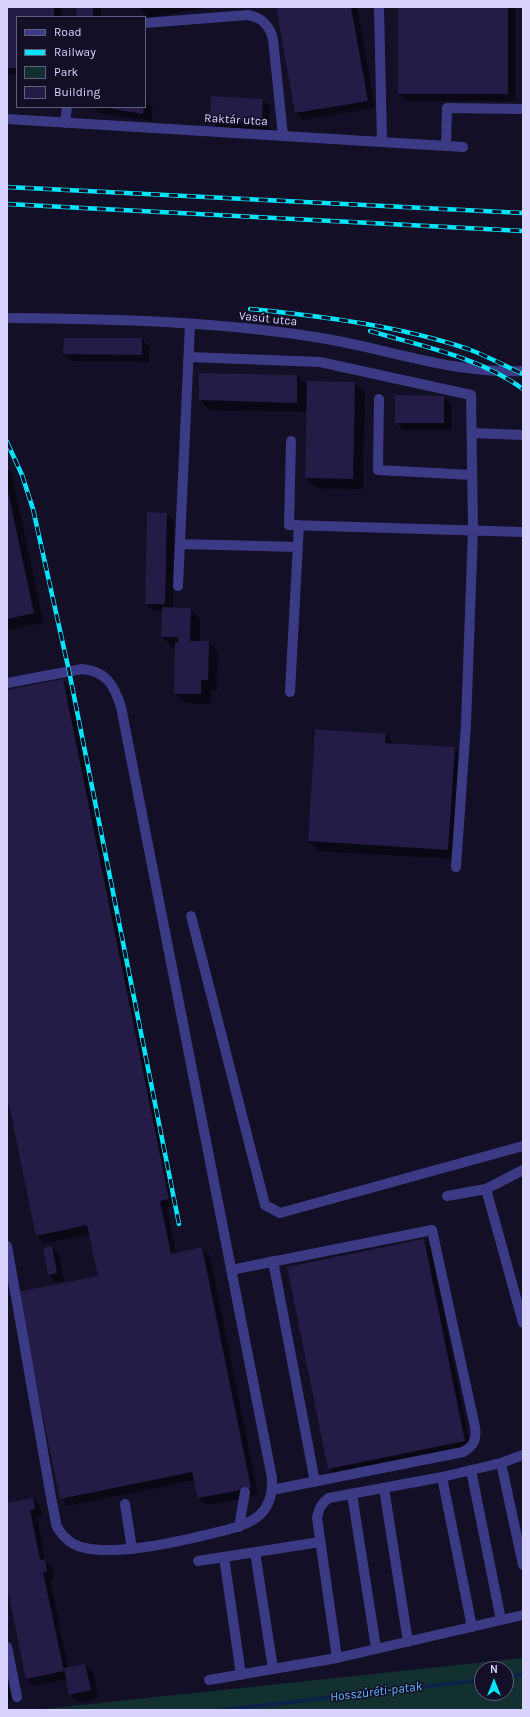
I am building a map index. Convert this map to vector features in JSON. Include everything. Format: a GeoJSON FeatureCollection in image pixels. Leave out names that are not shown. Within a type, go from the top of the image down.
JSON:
{"type":"FeatureCollection","features":[{"type":"Feature","properties":{"kind":"street"},"geometry":{"type":"LineString","coordinates":[[379,7],[382,142]]}},
{"type":"Feature","properties":{"kind":"street"},"geometry":{"type":"LineString","coordinates":[[146,23],[248,15],[259,18],[269,28],[273,39],[283,136]]}},
{"type":"Feature","properties":{"kind":"street"},"geometry":{"type":"LineString","coordinates":[[65,123],[67,108]]}},
{"type":"Feature","properties":{"kind":"street"},"geometry":{"type":"LineString","coordinates":[[446,146],[446,108],[523,110]]}},
{"type":"Feature","properties":{"kind":"street","name":"Raktár utca"},"geometry":{"type":"LineString","coordinates":[[7,119],[463,147]]}},
{"type":"Feature","properties":{"kind":"street","name":"Vasút utca"},"geometry":{"type":"LineString","coordinates":[[7,318],[96,318],[190,324],[321,338],[446,366],[523,371]]}},
{"type":"Feature","properties":{"kind":"street"},"geometry":{"type":"LineString","coordinates":[[178,586],[190,324]]}},
{"type":"Feature","properties":{"kind":"street"},"geometry":{"type":"LineString","coordinates":[[189,357],[320,362],[471,395],[473,529],[466,724],[456,867]]}},
{"type":"Feature","properties":{"kind":"street"},"geometry":{"type":"LineString","coordinates":[[379,400],[378,470],[472,474]]}},
{"type":"Feature","properties":{"kind":"street"},"geometry":{"type":"LineString","coordinates":[[472,433],[523,435]]}},
{"type":"Feature","properties":{"kind":"street"},"geometry":{"type":"LineString","coordinates":[[292,441],[289,525],[473,529],[523,532]]}},
{"type":"Feature","properties":{"kind":"street"},"geometry":{"type":"LineString","coordinates":[[290,692],[299,525]]}},
{"type":"Feature","properties":{"kind":"street"},"geometry":{"type":"LineString","coordinates":[[181,544],[298,547]]}},
{"type":"Feature","properties":{"kind":"street"},"geometry":{"type":"LineString","coordinates":[[7,683],[82,669],[92,670],[101,674],[110,681],[116,692],[121,707],[272,1478],[272,1490],[268,1501],[258,1517],[239,1527],[187,1540],[132,1549],[93,1550],[80,1548],[69,1541],[57,1527],[48,1484],[7,1246]]}},
{"type":"Feature","properties":{"kind":"street"},"geometry":{"type":"LineString","coordinates":[[191,916],[265,1205],[280,1213],[523,1146]]}},
{"type":"Feature","properties":{"kind":"street"},"geometry":{"type":"LineString","coordinates":[[447,1196],[486,1189],[523,1170]]}},
{"type":"Feature","properties":{"kind":"street"},"geometry":{"type":"LineString","coordinates":[[486,1189],[523,1323]]}},
{"type":"Feature","properties":{"kind":"street"},"geometry":{"type":"LineString","coordinates":[[231,1270],[432,1230],[475,1426],[476,1434],[473,1445],[463,1452],[272,1490]]}},
{"type":"Feature","properties":{"kind":"street"},"geometry":{"type":"LineString","coordinates":[[274,1261],[315,1482]]}},
{"type":"Feature","properties":{"kind":"street"},"geometry":{"type":"LineString","coordinates":[[337,1658],[317,1518],[320,1506],[329,1498],[442,1477],[501,1463],[523,1455]]}},
{"type":"Feature","properties":{"kind":"street"},"geometry":{"type":"LineString","coordinates":[[501,1463],[523,1565]]}},
{"type":"Feature","properties":{"kind":"street"},"geometry":{"type":"LineString","coordinates":[[471,1470],[501,1620]]}},
{"type":"Feature","properties":{"kind":"street"},"geometry":{"type":"LineString","coordinates":[[442,1477],[472,1627]]}},
{"type":"Feature","properties":{"kind":"street"},"geometry":{"type":"LineString","coordinates":[[384,1488],[408,1642]]}},
{"type":"Feature","properties":{"kind":"street"},"geometry":{"type":"LineString","coordinates":[[239,1527],[245,1492]]}},
{"type":"Feature","properties":{"kind":"street"},"geometry":{"type":"LineString","coordinates":[[352,1494],[376,1648]]}},
{"type":"Feature","properties":{"kind":"street"},"geometry":{"type":"LineString","coordinates":[[125,1504],[132,1549]]}},
{"type":"Feature","properties":{"kind":"street"},"geometry":{"type":"LineString","coordinates":[[198,1561],[320,1542]]}},
{"type":"Feature","properties":{"kind":"street"},"geometry":{"type":"LineString","coordinates":[[255,1552],[273,1669]]}},
{"type":"Feature","properties":{"kind":"street"},"geometry":{"type":"LineString","coordinates":[[224,1557],[241,1674]]}},
{"type":"Feature","properties":{"kind":"street"},"geometry":{"type":"LineString","coordinates":[[209,1680],[337,1658],[523,1615]]}},
{"type":"Feature","properties":{"kind":"street"},"geometry":{"type":"LineString","coordinates":[[7,1646],[17,1697]]}},
{"type":"Feature","properties":{"kind":"green space"},"geometry":{"type":"Polygon","coordinates":[[[523,1658],[523,1710],[34,1710],[474,1663],[474,1701],[514,1701],[514,1661],[495,1661],[523,1658]]]}},
{"type":"Feature","properties":{"kind":"building"},"geometry":{"type":"Polygon","coordinates":[[[7,7],[54,7],[54,16],[16,16],[16,68],[7,68],[7,7]]]}},
{"type":"Feature","properties":{"kind":"building"},"geometry":{"type":"Polygon","coordinates":[[[77,7],[93,7],[93,16],[76,16],[77,7]]]}},
{"type":"Feature","properties":{"kind":"building"},"geometry":{"type":"Polygon","coordinates":[[[276,7],[351,7],[368,101],[295,113],[276,7]]]}},
{"type":"Feature","properties":{"kind":"building"},"geometry":{"type":"Polygon","coordinates":[[[398,7],[508,7],[508,94],[398,94],[398,7]]]}},
{"type":"Feature","properties":{"kind":"building"},"geometry":{"type":"Polygon","coordinates":[[[211,96],[263,99],[262,123],[210,120],[211,96]]]}},
{"type":"Feature","properties":{"kind":"building"},"geometry":{"type":"Polygon","coordinates":[[[108,108],[144,108],[143,114],[108,108]]]}},
{"type":"Feature","properties":{"kind":"building"},"geometry":{"type":"Polygon","coordinates":[[[64,338],[142,338],[142,355],[63,354],[64,338]]]}},
{"type":"Feature","properties":{"kind":"building"},"geometry":{"type":"Polygon","coordinates":[[[199,373],[297,375],[297,403],[199,400],[199,373]]]}},
{"type":"Feature","properties":{"kind":"building"},"geometry":{"type":"Polygon","coordinates":[[[307,381],[355,382],[353,479],[305,478],[307,381]]]}},
{"type":"Feature","properties":{"kind":"building"},"geometry":{"type":"Polygon","coordinates":[[[395,395],[444,396],[444,423],[395,423],[395,395]]]}},
{"type":"Feature","properties":{"kind":"building"},"geometry":{"type":"Polygon","coordinates":[[[7,487],[34,613],[7,619],[7,487]]]}},
{"type":"Feature","properties":{"kind":"building"},"geometry":{"type":"Polygon","coordinates":[[[147,512],[167,513],[165,604],[145,604],[147,512]]]}},
{"type":"Feature","properties":{"kind":"building"},"geometry":{"type":"Polygon","coordinates":[[[162,607],[191,608],[190,641],[209,641],[208,680],[201,680],[201,694],[174,694],[175,642],[178,643],[178,637],[161,637],[162,607]]]}},
{"type":"Feature","properties":{"kind":"building"},"geometry":{"type":"Polygon","coordinates":[[[63,679],[169,1199],[160,1201],[171,1254],[202,1247],[251,1488],[198,1498],[192,1472],[60,1499],[17,1292],[98,1276],[87,1225],[36,1236],[7,1095],[7,690],[63,679]]]}},
{"type":"Feature","properties":{"kind":"building"},"geometry":{"type":"Polygon","coordinates":[[[315,729],[386,734],[385,743],[455,747],[448,850],[308,841],[315,729]]]}},
{"type":"Feature","properties":{"kind":"building"},"geometry":{"type":"Polygon","coordinates":[[[424,1239],[465,1441],[328,1469],[287,1267],[424,1239]]]}},
{"type":"Feature","properties":{"kind":"building"},"geometry":{"type":"Polygon","coordinates":[[[52,1246],[57,1273],[48,1275],[43,1248],[52,1246]]]}},
{"type":"Feature","properties":{"kind":"building"},"geometry":{"type":"Polygon","coordinates":[[[33,1498],[35,1509],[30,1510],[40,1560],[45,1559],[47,1572],[43,1572],[64,1671],[26,1679],[7,1587],[7,1503],[33,1498]]]}},
{"type":"Feature","properties":{"kind":"building"},"geometry":{"type":"Polygon","coordinates":[[[85,1664],[91,1690],[69,1695],[64,1668],[85,1664]]]}},
{"type":"Feature","properties":{"kind":"waterway","name":"Hosszúréti-patak"},"geometry":{"type":"LineString","coordinates":[[514,1676],[523,1675]]}},
{"type":"Feature","properties":{"kind":"waterway","name":"Hosszúréti-patak"},"geometry":{"type":"LineString","coordinates":[[222,1710],[474,1681]]}},
{"type":"Feature","properties":{"kind":"railway"},"geometry":{"type":"LineString","coordinates":[[7,187],[523,213]]}},
{"type":"Feature","properties":{"kind":"railway"},"geometry":{"type":"LineString","coordinates":[[7,204],[523,231]]}},
{"type":"Feature","properties":{"kind":"railway"},"geometry":{"type":"LineString","coordinates":[[250,309],[360,323],[415,334],[468,349],[523,374]]}},
{"type":"Feature","properties":{"kind":"railway"},"geometry":{"type":"LineString","coordinates":[[370,331],[469,361],[506,378],[523,389]]}},
{"type":"Feature","properties":{"kind":"railway"},"geometry":{"type":"LineString","coordinates":[[7,442],[22,475],[33,509],[69,671],[179,1224]]}}]}
